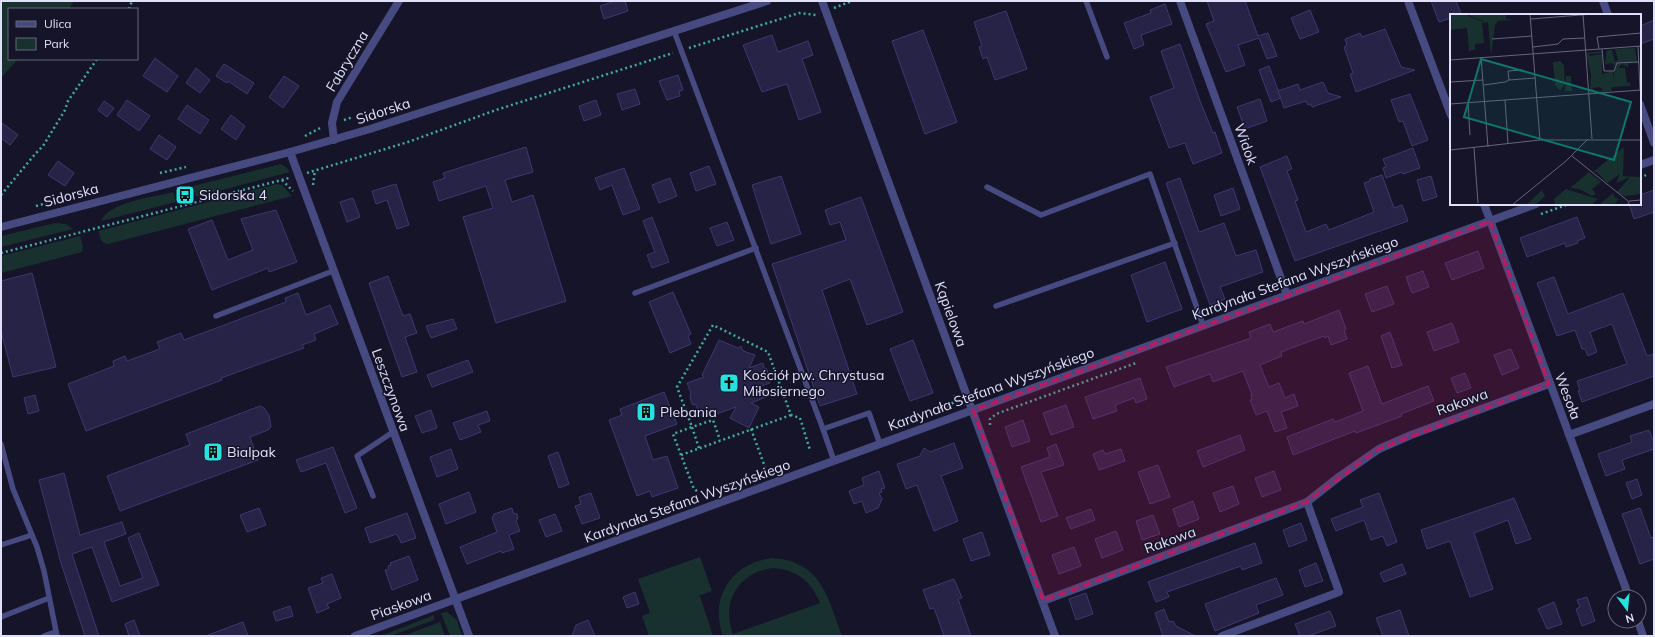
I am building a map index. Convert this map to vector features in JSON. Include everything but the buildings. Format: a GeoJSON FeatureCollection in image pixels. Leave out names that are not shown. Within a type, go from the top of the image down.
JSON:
{"type":"FeatureCollection","features":[{"type":"Feature","properties":{"kind":"street","name":"Fabryczna"},"geometry":{"type":"LineString","coordinates":[[334,140],[332,123],[336,102],[399,1]]}},
{"type":"Feature","properties":{"kind":"street","name":"Sidorska"},"geometry":{"type":"LineString","coordinates":[[1,227],[334,140],[767,1]]}},
{"type":"Feature","properties":{"kind":"street","name":"Kąpielowa"},"geometry":{"type":"LineString","coordinates":[[822,1],[1055,636]]}},
{"type":"Feature","properties":{"kind":"street","name":"Widok"},"geometry":{"type":"LineString","coordinates":[[1180,1],[1287,295]]}},
{"type":"Feature","properties":{"kind":"street"},"geometry":{"type":"LineString","coordinates":[[1408,1],[1450,112]]}},
{"type":"Feature","properties":{"kind":"street"},"geometry":{"type":"LineString","coordinates":[[1603,1],[1608,14]]}},
{"type":"Feature","properties":{"kind":"street"},"geometry":{"type":"LineString","coordinates":[[1641,107],[1654,143]]}},
{"type":"Feature","properties":{"kind":"street","name":"Leszczynowa"},"geometry":{"type":"LineString","coordinates":[[290,152],[469,636]]}},
{"type":"Feature","properties":{"kind":"street"},"geometry":{"type":"LineString","coordinates":[[1641,165],[1654,160]]}},
{"type":"Feature","properties":{"kind":"street","name":"Wesoła"},"geometry":{"type":"LineString","coordinates":[[1484,205],[1549,384],[1626,589]]}},
{"type":"Feature","properties":{"kind":"street","name":"Kardynała Stefana Wyszyńskiego"},"geometry":{"type":"LineString","coordinates":[[455,599],[1458,231],[1533,205]]}},
{"type":"Feature","properties":{"kind":"street","name":"Rakowa"},"geometry":{"type":"LineString","coordinates":[[1043,601],[1307,502],[1340,476],[1379,449],[1411,435],[1549,384]]}},
{"type":"Feature","properties":{"kind":"street"},"geometry":{"type":"LineString","coordinates":[[1569,435],[1654,404]]}},
{"type":"Feature","properties":{"kind":"street"},"geometry":{"type":"LineString","coordinates":[[1222,636],[1339,592],[1307,502]]}},
{"type":"Feature","properties":{"kind":"street","name":"Piaskowa"},"geometry":{"type":"LineString","coordinates":[[355,636],[455,599]]}},
{"type":"Feature","properties":{"kind":"lane"},"geometry":{"type":"LineString","coordinates":[[1086,1],[1107,57]]}},
{"type":"Feature","properties":{"kind":"lane"},"geometry":{"type":"LineString","coordinates":[[674,31],[834,461]]}},
{"type":"Feature","properties":{"kind":"lane"},"geometry":{"type":"LineString","coordinates":[[987,187],[1041,215],[1150,174],[1203,325]]}},
{"type":"Feature","properties":{"kind":"lane"},"geometry":{"type":"LineString","coordinates":[[996,306],[1175,243]]}},
{"type":"Feature","properties":{"kind":"lane"},"geometry":{"type":"LineString","coordinates":[[635,293],[756,248]]}},
{"type":"Feature","properties":{"kind":"lane"},"geometry":{"type":"LineString","coordinates":[[216,316],[333,271]]}},
{"type":"Feature","properties":{"kind":"lane"},"geometry":{"type":"LineString","coordinates":[[823,429],[869,413],[880,444]]}},
{"type":"Feature","properties":{"kind":"lane"},"geometry":{"type":"LineString","coordinates":[[373,496],[357,456],[393,432]]}},
{"type":"Feature","properties":{"kind":"lane"},"geometry":{"type":"LineString","coordinates":[[1,444],[13,489],[32,534],[44,571],[56,634],[44,636]]}},
{"type":"Feature","properties":{"kind":"lane"},"geometry":{"type":"LineString","coordinates":[[1,545],[32,534]]}},
{"type":"Feature","properties":{"kind":"lane"},"geometry":{"type":"LineString","coordinates":[[1,617],[49,598]]}},
{"type":"Feature","properties":{"kind":"path"},"geometry":{"type":"LineString","coordinates":[[835,8],[852,1]]}},
{"type":"Feature","properties":{"kind":"path"},"geometry":{"type":"LineString","coordinates":[[306,174],[400,144],[496,110],[799,13],[815,16]]}},
{"type":"Feature","properties":{"kind":"path"},"geometry":{"type":"LineString","coordinates":[[1,195],[43,146],[65,110],[68,101],[96,60]]}},
{"type":"Feature","properties":{"kind":"path"},"geometry":{"type":"LineString","coordinates":[[313,185],[315,170]]}},
{"type":"Feature","properties":{"kind":"path"},"geometry":{"type":"LineString","coordinates":[[1,253],[292,178]]}},
{"type":"Feature","properties":{"kind":"path"},"geometry":{"type":"LineString","coordinates":[[282,180],[295,194]]}},
{"type":"Feature","properties":{"kind":"path"},"geometry":{"type":"LineString","coordinates":[[1535,216],[1566,205]]}},
{"type":"Feature","properties":{"kind":"path"},"geometry":{"type":"LineString","coordinates":[[699,448],[677,387],[713,325],[768,352],[791,415]]}},
{"type":"Feature","properties":{"kind":"path"},"geometry":{"type":"LineString","coordinates":[[991,427],[990,419],[996,414],[1138,362]]}},
{"type":"Feature","properties":{"kind":"path"},"geometry":{"type":"LineString","coordinates":[[945,408],[950,406],[955,401],[953,391]]}},
{"type":"Feature","properties":{"kind":"path"},"geometry":{"type":"LineString","coordinates":[[681,454],[791,415],[800,418],[810,450]]}},
{"type":"Feature","properties":{"kind":"path"},"geometry":{"type":"LineString","coordinates":[[697,491],[694,489],[673,434],[713,420],[720,440]]}},
{"type":"Feature","properties":{"kind":"path"},"geometry":{"type":"LineString","coordinates":[[751,429],[765,467]]}},
{"type":"Feature","properties":{"kind":"highlighted area"},"geometry":{"type":"Polygon","coordinates":[[[1490,221],[1549,384],[1379,449],[1307,502],[1043,601],[973,410],[1490,221]]]}},
{"type":"Feature","properties":{"kind":"green space"},"geometry":{"type":"Polygon","coordinates":[[[1,1],[74,1],[70,8],[8,8],[8,60],[17,60],[1,78],[1,1]]]}},
{"type":"Feature","properties":{"kind":"green space"},"geometry":{"type":"Polygon","coordinates":[[[281,164],[290,172],[196,197],[193,186],[281,164]]]}},
{"type":"Feature","properties":{"kind":"green space"},"geometry":{"type":"Polygon","coordinates":[[[277,184],[282,185],[292,196],[108,244],[104,243],[100,238],[99,231],[277,184]]]}},
{"type":"Feature","properties":{"kind":"green space"},"geometry":{"type":"Polygon","coordinates":[[[173,192],[176,202],[101,221],[113,209],[122,205],[144,198],[173,192]]]}},
{"type":"Feature","properties":{"kind":"green space"},"geometry":{"type":"Polygon","coordinates":[[[55,223],[66,224],[73,229],[1,247],[1,236],[55,223]]]}},
{"type":"Feature","properties":{"kind":"green space"},"geometry":{"type":"Polygon","coordinates":[[[80,236],[83,246],[82,252],[1,273],[1,256],[80,236]]]}},
{"type":"Feature","properties":{"kind":"green space"},"geometry":{"type":"Polygon","coordinates":[[[700,557],[712,591],[693,598],[700,596],[713,636],[649,636],[642,616],[650,613],[638,579],[700,557]]]}},
{"type":"Feature","properties":{"kind":"green space"},"geometry":{"type":"Polygon","coordinates":[[[772,558],[789,561],[802,566],[812,574],[827,595],[842,636],[723,636],[719,622],[719,608],[727,585],[735,575],[745,567],[758,561],[772,558]],[[772,568],[760,571],[750,576],[735,591],[731,600],[729,611],[733,634],[820,603],[812,588],[802,578],[781,569],[772,568]]]}},
{"type":"Feature","properties":{"kind":"green space"},"geometry":{"type":"Polygon","coordinates":[[[447,612],[457,620],[462,636],[450,636],[441,613],[447,612]]]}},
{"type":"Feature","properties":{"kind":"green space"},"geometry":{"type":"Polygon","coordinates":[[[434,615],[434,620],[390,636],[381,636],[434,615]]]}},
{"type":"Feature","properties":{"kind":"green space"},"geometry":{"type":"Polygon","coordinates":[[[440,622],[445,636],[403,636],[440,622]]]}},
{"type":"Feature","properties":{"kind":"place","name":"Sidorska 4"},"geometry":{"type":"Point","coordinates":[185,195]}},
{"type":"Feature","properties":{"kind":"place","name":"Kościół pw. Chrystusa Miłosiernego"},"geometry":{"type":"Point","coordinates":[729,383]}},
{"type":"Feature","properties":{"kind":"place","name":"Plebania"},"geometry":{"type":"Point","coordinates":[646,412]}},
{"type":"Feature","properties":{"kind":"place","name":"Bialpak"},"geometry":{"type":"Point","coordinates":[213,452]}}]}
